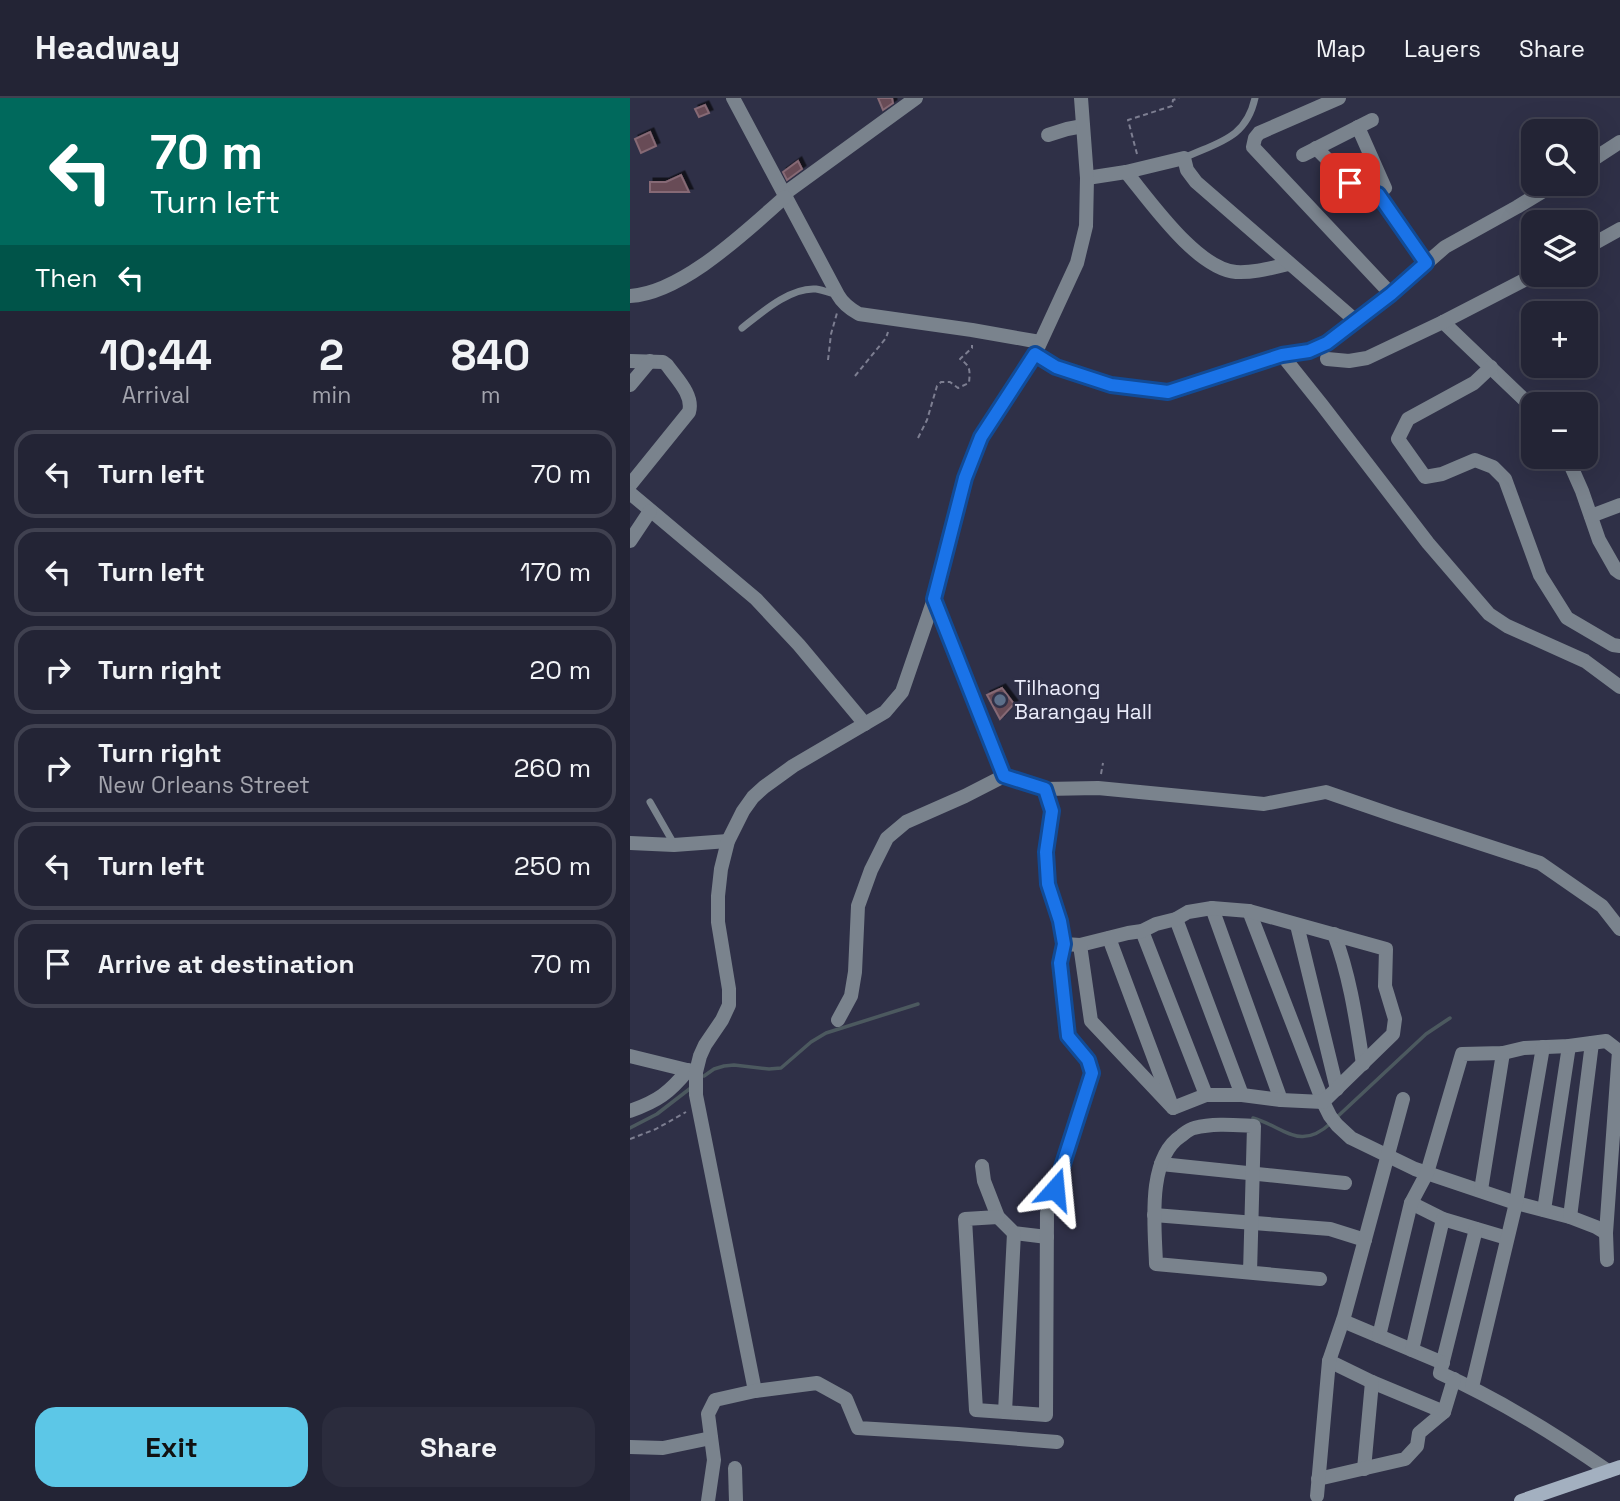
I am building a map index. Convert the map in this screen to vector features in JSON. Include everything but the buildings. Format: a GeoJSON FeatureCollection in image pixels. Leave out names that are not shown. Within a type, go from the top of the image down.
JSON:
{"type":"FeatureCollection","features":[{"type":"Feature","properties":{"kind":"street"},"geometry":{"type":"LineString","coordinates":[[733,98],[840,298],[859,314],[972,330],[1038,348],[1056,367],[1111,385],[1168,392],[1282,355],[1309,351],[1327,343],[1391,294],[1445,247],[1535,196]]}},
{"type":"Feature","properties":{"kind":"street"},"geometry":{"type":"LineString","coordinates":[[630,296],[680,279],[734,241],[784,195],[916,98]]}},
{"type":"Feature","properties":{"kind":"street"},"geometry":{"type":"LineString","coordinates":[[630,1111],[663,1096],[692,1071],[729,1005],[718,909],[721,869],[728,841],[743,810],[764,787],[793,766],[885,712],[902,692],[934,599],[965,478],[981,437],[1038,348],[1077,262],[1086,226],[1087,178],[1081,98]]}},
{"type":"Feature","properties":{"kind":"street"},"geometry":{"type":"LineString","coordinates":[[1339,98],[1259,133],[1253,146],[1391,294]]}},
{"type":"Feature","properties":{"kind":"street"},"geometry":{"type":"LineString","coordinates":[[1358,127],[1385,188],[1368,200],[1310,151],[1358,127],[1372,120]]}},
{"type":"Feature","properties":{"kind":"street"},"geometry":{"type":"LineString","coordinates":[[1048,135],[1083,127]]}},
{"type":"Feature","properties":{"kind":"street"},"geometry":{"type":"LineString","coordinates":[[1598,156],[1620,142]]}},
{"type":"Feature","properties":{"kind":"street"},"geometry":{"type":"LineString","coordinates":[[1087,178],[1184,158],[1187,170],[1196,182],[1356,321]]}},
{"type":"Feature","properties":{"kind":"street"},"geometry":{"type":"LineString","coordinates":[[1126,172],[1184,240],[1207,261],[1233,272],[1260,271],[1289,264]]}},
{"type":"Feature","properties":{"kind":"street"},"geometry":{"type":"LineString","coordinates":[[1378,194],[1426,263]]}},
{"type":"Feature","properties":{"kind":"street"},"geometry":{"type":"LineString","coordinates":[[1598,243],[1617,235]]}},
{"type":"Feature","properties":{"kind":"street"},"geometry":{"type":"LineString","coordinates":[[1327,359],[1349,361],[1367,358],[1521,282]]}},
{"type":"Feature","properties":{"kind":"street"},"geometry":{"type":"LineString","coordinates":[[1443,322],[1521,397]]}},
{"type":"Feature","properties":{"kind":"street"},"geometry":{"type":"LineString","coordinates":[[1282,355],[1428,543],[1489,614],[1507,626],[1585,661],[1620,687]]}},
{"type":"Feature","properties":{"kind":"street"},"geometry":{"type":"LineString","coordinates":[[630,361],[663,362],[667,365],[688,396],[691,409],[630,485]]}},
{"type":"Feature","properties":{"kind":"street"},"geometry":{"type":"LineString","coordinates":[[630,384],[650,361]]}},
{"type":"Feature","properties":{"kind":"street"},"geometry":{"type":"LineString","coordinates":[[1491,368],[1474,383],[1408,419],[1398,439],[1425,477],[1442,474],[1475,460],[1493,467],[1506,479],[1540,575],[1567,618],[1613,645],[1620,646]]}},
{"type":"Feature","properties":{"kind":"street"},"geometry":{"type":"LineString","coordinates":[[1572,469],[1599,540],[1620,573]]}},
{"type":"Feature","properties":{"kind":"street"},"geometry":{"type":"LineString","coordinates":[[630,493],[756,599],[799,645],[865,724]]}},
{"type":"Feature","properties":{"kind":"street"},"geometry":{"type":"LineString","coordinates":[[1591,516],[1620,505]]}},
{"type":"Feature","properties":{"kind":"street"},"geometry":{"type":"LineString","coordinates":[[630,541],[650,512]]}},
{"type":"Feature","properties":{"kind":"street"},"geometry":{"type":"LineString","coordinates":[[934,599],[1004,776]]}},
{"type":"Feature","properties":{"kind":"street"},"geometry":{"type":"LineString","coordinates":[[838,1020],[851,996],[856,972],[858,906],[871,870],[887,838],[906,822],[1004,776],[1045,789],[1098,788],[1264,804],[1326,792],[1541,863],[1602,906],[1620,929]]}},
{"type":"Feature","properties":{"kind":"street"},"geometry":{"type":"LineString","coordinates":[[998,1217],[965,1219],[976,1410],[1046,1415],[1047,1213],[1092,1073],[1088,1060],[1068,1036],[1060,963],[1064,944],[1048,884],[1046,852],[1052,811],[1045,789]]}},
{"type":"Feature","properties":{"kind":"street"},"geometry":{"type":"LineString","coordinates":[[630,843],[674,845],[728,841]]}},
{"type":"Feature","properties":{"kind":"street"},"geometry":{"type":"LineString","coordinates":[[1064,944],[1080,945],[1142,931],[1188,912],[1212,908],[1249,911],[1385,949],[1385,986],[1395,1019],[1393,1034],[1323,1102],[1206,1094],[1173,1108]]}},
{"type":"Feature","properties":{"kind":"street"},"geometry":{"type":"LineString","coordinates":[[1212,908],[1281,1100]]}},
{"type":"Feature","properties":{"kind":"street"},"geometry":{"type":"LineString","coordinates":[[1249,911],[1323,1102],[1333,1120],[1351,1138],[1427,1173],[1516,1203],[1570,1217],[1606,1233]]}},
{"type":"Feature","properties":{"kind":"street"},"geometry":{"type":"LineString","coordinates":[[1176,919],[1242,1095]]}},
{"type":"Feature","properties":{"kind":"street"},"geometry":{"type":"LineString","coordinates":[[1297,925],[1337,1089]]}},
{"type":"Feature","properties":{"kind":"street"},"geometry":{"type":"LineString","coordinates":[[1142,931],[1206,1094]]}},
{"type":"Feature","properties":{"kind":"street"},"geometry":{"type":"LineString","coordinates":[[1334,933],[1351,991],[1363,1064]]}},
{"type":"Feature","properties":{"kind":"street"},"geometry":{"type":"LineString","coordinates":[[1109,938],[1173,1108]]}},
{"type":"Feature","properties":{"kind":"street"},"geometry":{"type":"LineString","coordinates":[[1080,945],[1091,1021],[1173,1108]]}},
{"type":"Feature","properties":{"kind":"street"},"geometry":{"type":"LineString","coordinates":[[1379,1336],[1411,1203],[1427,1173],[1462,1054],[1503,1053],[1524,1048],[1606,1041],[1619,1051],[1606,1260]]}},
{"type":"Feature","properties":{"kind":"street"},"geometry":{"type":"LineString","coordinates":[[1570,1217],[1592,1043]]}},
{"type":"Feature","properties":{"kind":"street"},"geometry":{"type":"LineString","coordinates":[[1544,1210],[1569,1046]]}},
{"type":"Feature","properties":{"kind":"street"},"geometry":{"type":"LineString","coordinates":[[1472,1387],[1516,1203],[1543,1047]]}},
{"type":"Feature","properties":{"kind":"street"},"geometry":{"type":"LineString","coordinates":[[1481,1190],[1503,1053]]}},
{"type":"Feature","properties":{"kind":"street"},"geometry":{"type":"LineString","coordinates":[[630,1056],[692,1071]]}},
{"type":"Feature","properties":{"kind":"street"},"geometry":{"type":"LineString","coordinates":[[692,1071],[755,1391]]}},
{"type":"Feature","properties":{"kind":"street"},"geometry":{"type":"LineString","coordinates":[[1317,1496],[1329,1361],[1366,1240],[1403,1099]]}},
{"type":"Feature","properties":{"kind":"street"},"geometry":{"type":"LineString","coordinates":[[1250,1273],[1254,1126],[1220,1124],[1192,1128],[1173,1141],[1161,1164],[1155,1185],[1156,1264],[1250,1273],[1320,1279]]}},
{"type":"Feature","properties":{"kind":"street"},"geometry":{"type":"LineString","coordinates":[[1161,1164],[1345,1183]]}},
{"type":"Feature","properties":{"kind":"street"},"geometry":{"type":"LineString","coordinates":[[982,1166],[984,1181],[998,1217],[1014,1233],[1047,1237]]}},
{"type":"Feature","properties":{"kind":"street"},"geometry":{"type":"LineString","coordinates":[[1411,1203],[1443,1219],[1507,1238]]}},
{"type":"Feature","properties":{"kind":"street"},"geometry":{"type":"LineString","coordinates":[[1154,1215],[1330,1229],[1366,1240]]}},
{"type":"Feature","properties":{"kind":"street"},"geometry":{"type":"LineString","coordinates":[[1412,1350],[1443,1219]]}},
{"type":"Feature","properties":{"kind":"street"},"geometry":{"type":"LineString","coordinates":[[1476,1228],[1440,1373],[1472,1387],[1614,1469]]}},
{"type":"Feature","properties":{"kind":"street"},"geometry":{"type":"LineString","coordinates":[[1011,1438],[1009,1412],[1014,1233]]}},
{"type":"Feature","properties":{"kind":"street"},"geometry":{"type":"LineString","coordinates":[[1343,1321],[1443,1363]]}},
{"type":"Feature","properties":{"kind":"street"},"geometry":{"type":"LineString","coordinates":[[1329,1361],[1444,1412]]}},
{"type":"Feature","properties":{"kind":"street"},"geometry":{"type":"LineString","coordinates":[[1318,1479],[1405,1460],[1417,1446],[1419,1433],[1444,1412],[1454,1379]]}},
{"type":"Feature","properties":{"kind":"street"},"geometry":{"type":"LineString","coordinates":[[1364,1469],[1372,1382]]}},
{"type":"Feature","properties":{"kind":"street"},"geometry":{"type":"LineString","coordinates":[[708,1501],[715,1460],[708,1414],[715,1400],[755,1391],[817,1383],[846,1399],[858,1428],[1056,1442]]}},
{"type":"Feature","properties":{"kind":"street"},"geometry":{"type":"LineString","coordinates":[[630,1447],[674,1446],[712,1438]]}},
{"type":"Feature","properties":{"kind":"street"},"geometry":{"type":"LineString","coordinates":[[735,1468],[736,1501]]}},
{"type":"Feature","properties":{"kind":"street"},"geometry":{"type":"LineString","coordinates":[[1521,1501],[1614,1469]]}},
{"type":"Feature","properties":{"kind":"lane"},"geometry":{"type":"LineString","coordinates":[[1184,158],[1231,137],[1246,124],[1255,98]]}},
{"type":"Feature","properties":{"kind":"lane"},"geometry":{"type":"LineString","coordinates":[[742,328],[783,298],[808,290],[817,289],[840,298]]}},
{"type":"Feature","properties":{"kind":"lane"},"geometry":{"type":"LineString","coordinates":[[650,802],[674,845]]}},
{"type":"Feature","properties":{"kind":"path"},"geometry":{"type":"LineString","coordinates":[[1141,169],[1128,120],[1172,106],[1173,100],[1179,98]]}},
{"type":"Feature","properties":{"kind":"path"},"geometry":{"type":"LineString","coordinates":[[828,360],[840,298]]}},
{"type":"Feature","properties":{"kind":"path"},"geometry":{"type":"LineString","coordinates":[[855,376],[886,338],[892,319]]}},
{"type":"Feature","properties":{"kind":"path"},"geometry":{"type":"LineString","coordinates":[[918,438],[927,420],[937,386],[941,382],[950,382],[958,388],[969,383],[970,371],[967,364],[960,359],[972,348],[972,330]]}},
{"type":"Feature","properties":{"kind":"path"},"geometry":{"type":"LineString","coordinates":[[630,1139],[656,1129],[698,1106]]}},
{"type":"Feature","properties":{"kind":"waterway"},"geometry":{"type":"LineString","coordinates":[[704,1076],[724,1066],[781,1068],[811,1042],[826,1033],[918,1004]]}},
{"type":"Feature","properties":{"kind":"waterway"},"geometry":{"type":"LineString","coordinates":[[1336,1118],[1426,1034],[1450,1018]]}},
{"type":"Feature","properties":{"kind":"waterway"},"geometry":{"type":"LineString","coordinates":[[630,1128],[657,1114],[692,1087]]}},
{"type":"Feature","properties":{"kind":"waterway"},"geometry":{"type":"LineString","coordinates":[[1253,1118],[1301,1137],[1310,1136],[1331,1123]]}},
{"type":"Feature","properties":{"kind":"place","name":"Tilhaong Barangay Hall"},"geometry":{"type":"Point","coordinates":[1000,700]}},
{"type":"Feature","properties":{"kind":"route"},"geometry":{"type":"LineString","coordinates":[[1055,1189],[1092,1073],[1088,1060],[1068,1036],[1060,963],[1064,944],[1048,884],[1046,852],[1052,811],[1045,789],[1004,776],[934,599],[965,478],[981,437],[1035,354],[1056,367],[1111,385],[1168,392],[1282,355],[1309,351],[1327,343],[1391,294],[1426,263],[1378,194],[1368,200],[1350,183]]}}]}
